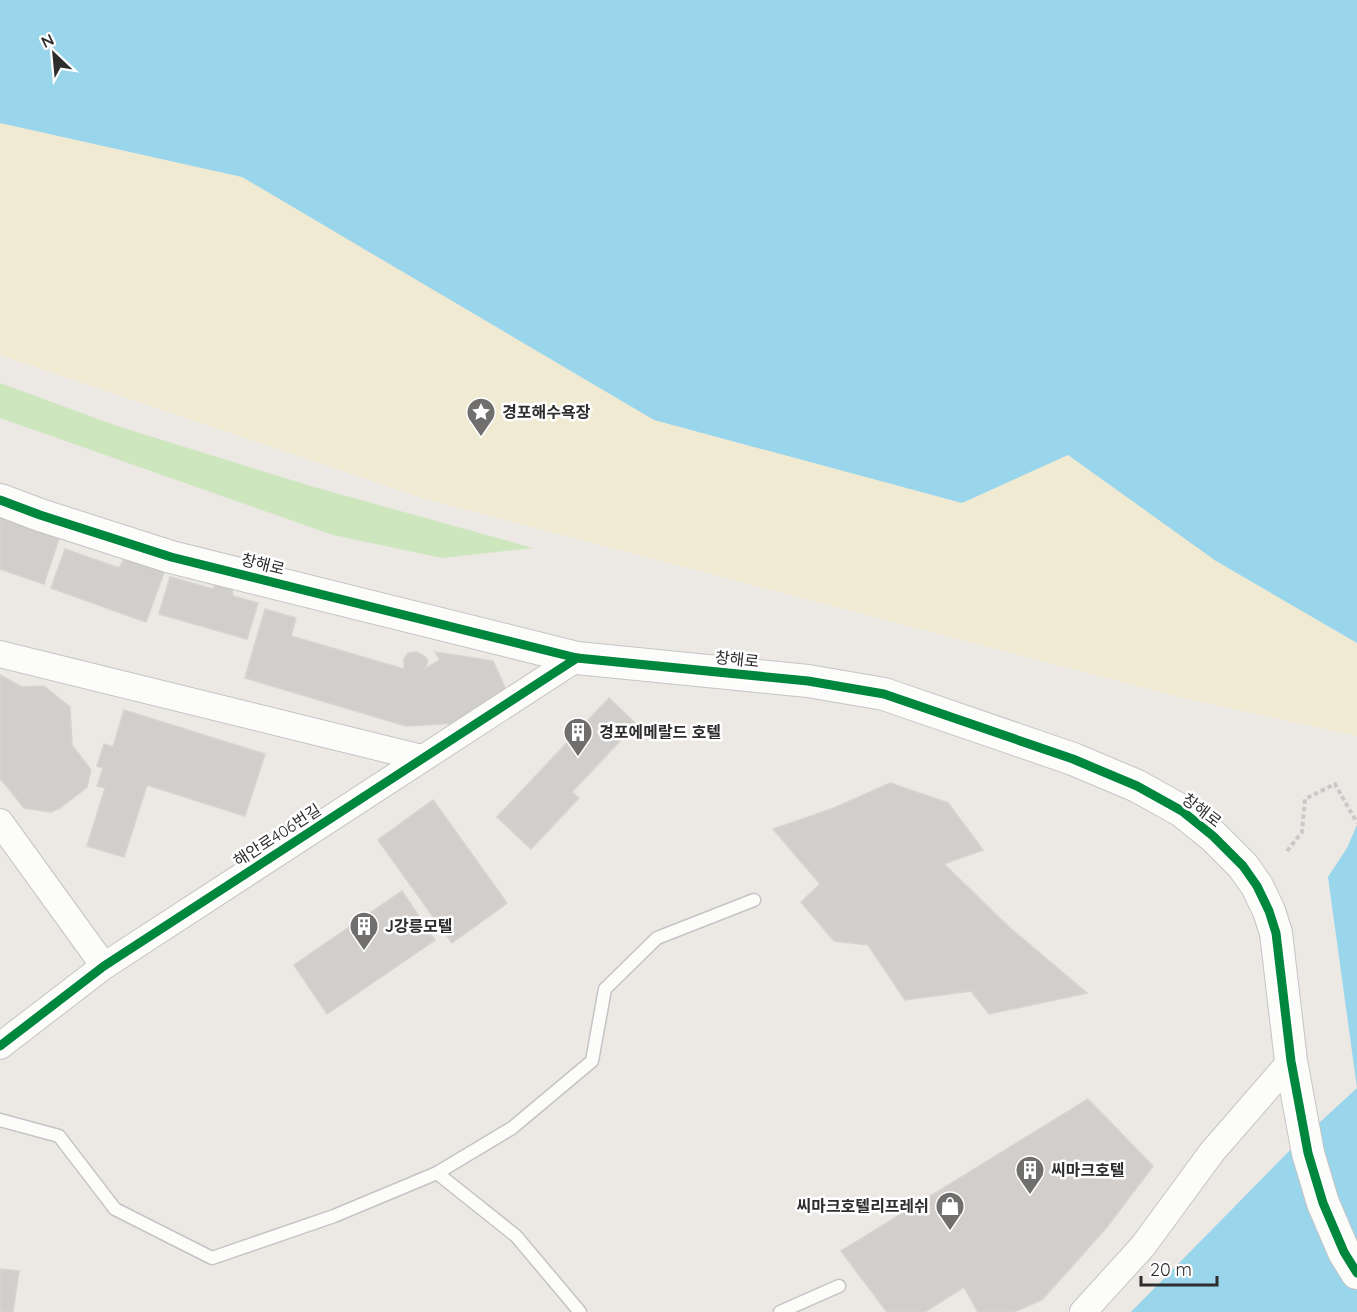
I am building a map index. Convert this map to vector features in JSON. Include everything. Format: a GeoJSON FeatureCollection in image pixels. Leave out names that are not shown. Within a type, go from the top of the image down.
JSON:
{"type":"FeatureCollection","features":[{"type":"Feature","properties":{"kind":"street","name":"창해로"},"geometry":{"type":"LineString","coordinates":[[0,500],[171,557],[577,658],[808,681],[884,694],[1073,759],[1137,786],[1182,811],[1213,836],[1243,866],[1257,886],[1269,911],[1276,933],[1292,1061],[1308,1153],[1323,1203],[1344,1251],[1357,1273]]}},
{"type":"Feature","properties":{"kind":"street"},"geometry":{"type":"LineString","coordinates":[[0,654],[422,758]]}},
{"type":"Feature","properties":{"kind":"street","name":"해안로406번길"},"geometry":{"type":"LineString","coordinates":[[0,1046],[104,966],[577,658]]}},
{"type":"Feature","properties":{"kind":"street"},"geometry":{"type":"LineString","coordinates":[[0,822],[104,966]]}},
{"type":"Feature","properties":{"kind":"street"},"geometry":{"type":"LineString","coordinates":[[1083,1312],[1143,1246],[1212,1152],[1292,1061]]}},
{"type":"Feature","properties":{"kind":"lane"},"geometry":{"type":"LineString","coordinates":[[0,1120],[58,1136],[115,1209],[212,1258],[334,1216],[437,1173],[512,1128],[592,1061],[604,989],[657,938],[754,900]]}},
{"type":"Feature","properties":{"kind":"lane"},"geometry":{"type":"LineString","coordinates":[[437,1173],[516,1236],[580,1312]]}},
{"type":"Feature","properties":{"kind":"lane"},"geometry":{"type":"LineString","coordinates":[[780,1312],[839,1286]]}},
{"type":"Feature","properties":{"kind":"path"},"geometry":{"type":"LineString","coordinates":[[1287,851],[1302,832],[1305,800],[1335,784],[1357,823]]}},
{"type":"Feature","properties":{"kind":"green space"},"geometry":{"type":"Polygon","coordinates":[[[0,383],[120,427],[314,487],[533,548],[442,558],[333,535],[0,418],[0,383]]]}},
{"type":"Feature","properties":{"kind":"sand","name":"경포해수욕장"},"geometry":{"type":"Polygon","coordinates":[[[0,123],[242,177],[654,420],[962,503],[1068,455],[1216,561],[1357,643],[1357,736],[1183,698],[425,499],[0,355],[0,123]]]}},
{"type":"Feature","properties":{"kind":"water"},"geometry":{"type":"Polygon","coordinates":[[[0,0],[1357,0],[1357,643],[1216,561],[1068,455],[962,503],[654,420],[242,177],[0,123],[0,0]]]}},
{"type":"Feature","properties":{"kind":"water"},"geometry":{"type":"Polygon","coordinates":[[[1357,825],[1357,1088],[1328,877],[1347,848],[1357,825]]]}},
{"type":"Feature","properties":{"kind":"water"},"geometry":{"type":"Polygon","coordinates":[[[1357,1088],[1357,1312],[1131,1312],[1294,1146],[1357,1088]]]}},
{"type":"Feature","properties":{"kind":"building"},"geometry":{"type":"Polygon","coordinates":[[[0,509],[62,529],[44,584],[0,569],[0,509]]]}},
{"type":"Feature","properties":{"kind":"building"},"geometry":{"type":"Polygon","coordinates":[[[65,549],[119,568],[126,557],[165,570],[146,622],[51,588],[65,549]]]}},
{"type":"Feature","properties":{"kind":"building"},"geometry":{"type":"Polygon","coordinates":[[[170,577],[213,589],[216,583],[229,585],[233,596],[258,603],[247,639],[159,614],[170,577]]]}},
{"type":"Feature","properties":{"kind":"building"},"geometry":{"type":"Polygon","coordinates":[[[265,609],[296,618],[291,636],[404,669],[404,659],[408,653],[417,652],[428,661],[425,669],[440,660],[435,652],[493,661],[508,694],[461,723],[406,726],[245,678],[265,609]]]}},
{"type":"Feature","properties":{"kind":"building"},"geometry":{"type":"Polygon","coordinates":[[[0,675],[22,687],[44,686],[70,707],[72,745],[91,770],[87,787],[60,808],[51,812],[24,808],[0,778],[0,675]]]}},
{"type":"Feature","properties":{"kind":"building","name":"경포에메랄드 호텔"},"geometry":{"type":"Polygon","coordinates":[[[609,698],[636,724],[572,792],[579,798],[531,849],[497,817],[609,698]]]}},
{"type":"Feature","properties":{"kind":"building"},"geometry":{"type":"Polygon","coordinates":[[[124,710],[265,754],[245,816],[147,785],[124,857],[87,846],[105,788],[97,786],[103,768],[97,766],[104,744],[113,747],[124,710]]]}},
{"type":"Feature","properties":{"kind":"building"},"geometry":{"type":"Polygon","coordinates":[[[890,783],[948,803],[983,850],[944,864],[1010,928],[1087,993],[989,1014],[971,991],[905,1000],[868,945],[834,941],[801,902],[820,884],[773,829],[834,808],[890,783]]]}},
{"type":"Feature","properties":{"kind":"building"},"geometry":{"type":"Polygon","coordinates":[[[433,800],[507,903],[452,943],[378,840],[433,800]]]}},
{"type":"Feature","properties":{"kind":"building","name":"J강릉모텔"},"geometry":{"type":"Polygon","coordinates":[[[402,891],[435,940],[327,1014],[294,965],[402,891]]]}},
{"type":"Feature","properties":{"kind":"building","name":"씨마크호텔"},"geometry":{"type":"Polygon","coordinates":[[[1088,1099],[1153,1166],[1107,1227],[1042,1300],[1014,1312],[978,1312],[964,1287],[925,1312],[887,1312],[841,1251],[1088,1099]]]}},
{"type":"Feature","properties":{"kind":"building"},"geometry":{"type":"Polygon","coordinates":[[[0,1269],[19,1271],[13,1312],[0,1312],[0,1269]]]}},
{"type":"Feature","properties":{"kind":"cycle path"},"geometry":{"type":"LineString","coordinates":[[0,500],[171,557],[577,658],[808,681],[884,694],[1073,759],[1137,786],[1182,811],[1213,836],[1243,866],[1257,886],[1269,911],[1276,933],[1291,1061],[1308,1153],[1323,1203],[1344,1252],[1357,1273]]}},
{"type":"Feature","properties":{"kind":"cycle path"},"geometry":{"type":"LineString","coordinates":[[0,1046],[104,966],[577,658]]}},
{"type":"Feature","properties":{"kind":"place","name":"경포해수욕장"},"geometry":{"type":"Point","coordinates":[481,438]}},
{"type":"Feature","properties":{"kind":"place","name":"경포에메랄드 호텔"},"geometry":{"type":"Point","coordinates":[578,758]}},
{"type":"Feature","properties":{"kind":"place","name":"J강릉모텔"},"geometry":{"type":"Point","coordinates":[364,952]}},
{"type":"Feature","properties":{"kind":"place","name":"씨마크호텔"},"geometry":{"type":"Point","coordinates":[1030,1196]}},
{"type":"Feature","properties":{"kind":"place","name":"씨마크호텔리프레쉬"},"geometry":{"type":"Point","coordinates":[950,1232]}}]}
